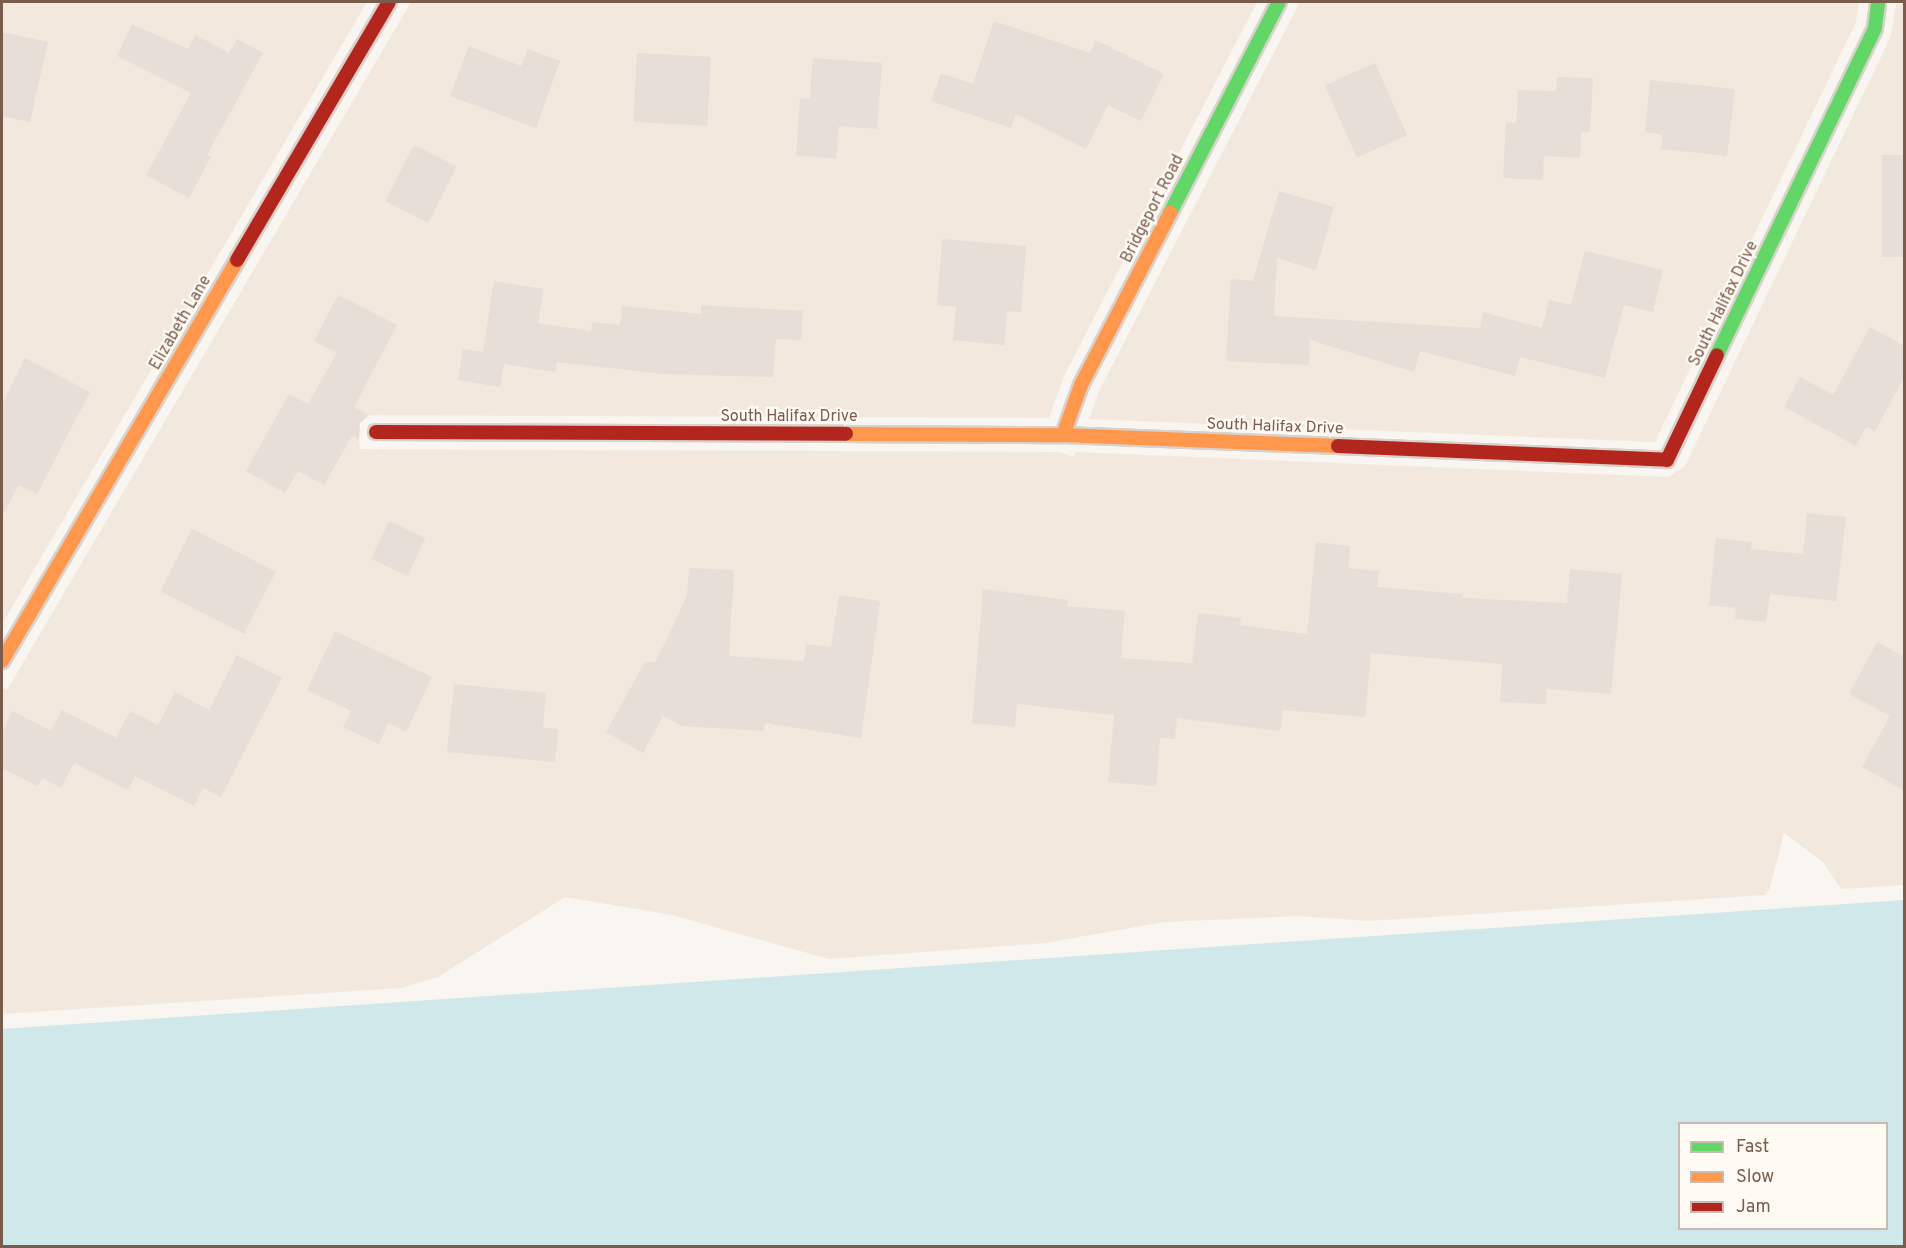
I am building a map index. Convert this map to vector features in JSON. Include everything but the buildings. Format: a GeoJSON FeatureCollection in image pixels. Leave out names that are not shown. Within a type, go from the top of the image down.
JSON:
{"type":"FeatureCollection","features":[{"type":"Feature","properties":{"kind":"street","name":"Elizabeth Lane"},"geometry":{"type":"LineString","coordinates":[[2,661],[389,2]]}},
{"type":"Feature","properties":{"kind":"street","name":"Bridgeport Road"},"geometry":{"type":"LineString","coordinates":[[1063,435],[1081,385],[1279,2]]}},
{"type":"Feature","properties":{"kind":"street","name":"South Halifax Drive"},"geometry":{"type":"LineString","coordinates":[[376,432],[1063,435],[1667,460],[1875,28],[1878,2]]}},
{"type":"Feature","properties":{"kind":"shaded area"},"geometry":{"type":"Polygon","coordinates":[[[2,2],[367,2],[2,624],[2,2]]]}},
{"type":"Feature","properties":{"kind":"shaded area"},"geometry":{"type":"Polygon","coordinates":[[[411,2],[1257,2],[1064,376],[1049,418],[356,415],[360,449],[1060,452],[1074,457],[1076,452],[1668,477],[1685,466],[1891,36],[1896,4],[1904,4],[1904,885],[1841,889],[1823,862],[1784,833],[1770,888],[1765,895],[1368,921],[1299,916],[1164,922],[1045,943],[829,959],[672,915],[565,897],[438,977],[402,988],[2,1014],[2,687],[7,690],[411,2]]]}},
{"type":"Feature","properties":{"kind":"shaded area"},"geometry":{"type":"Polygon","coordinates":[[[1300,2],[1859,2],[1856,22],[1655,442],[1089,419],[1098,393],[1300,2]]]}},
{"type":"Feature","properties":{"kind":"water"},"geometry":{"type":"Polygon","coordinates":[[[1904,900],[1904,1246],[2,1246],[2,1029],[1904,900]]]}},
{"type":"Feature","properties":{"kind":"traffic: fast"},"geometry":{"type":"LineString","coordinates":[[1170,213],[1279,2]]}},
{"type":"Feature","properties":{"kind":"traffic: fast"},"geometry":{"type":"LineString","coordinates":[[1717,355],[1875,28],[1878,2]]}},
{"type":"Feature","properties":{"kind":"traffic: slow"},"geometry":{"type":"LineString","coordinates":[[1063,435],[1081,385],[1170,213]]}},
{"type":"Feature","properties":{"kind":"traffic: slow"},"geometry":{"type":"LineString","coordinates":[[2,661],[237,260]]}},
{"type":"Feature","properties":{"kind":"traffic: slow"},"geometry":{"type":"LineString","coordinates":[[846,434],[1063,435],[1338,446]]}},
{"type":"Feature","properties":{"kind":"traffic: jam"},"geometry":{"type":"LineString","coordinates":[[237,260],[389,2]]}},
{"type":"Feature","properties":{"kind":"traffic: jam"},"geometry":{"type":"LineString","coordinates":[[1338,446],[1667,460],[1717,355]]}},
{"type":"Feature","properties":{"kind":"traffic: jam"},"geometry":{"type":"LineString","coordinates":[[376,432],[846,434]]}}]}
